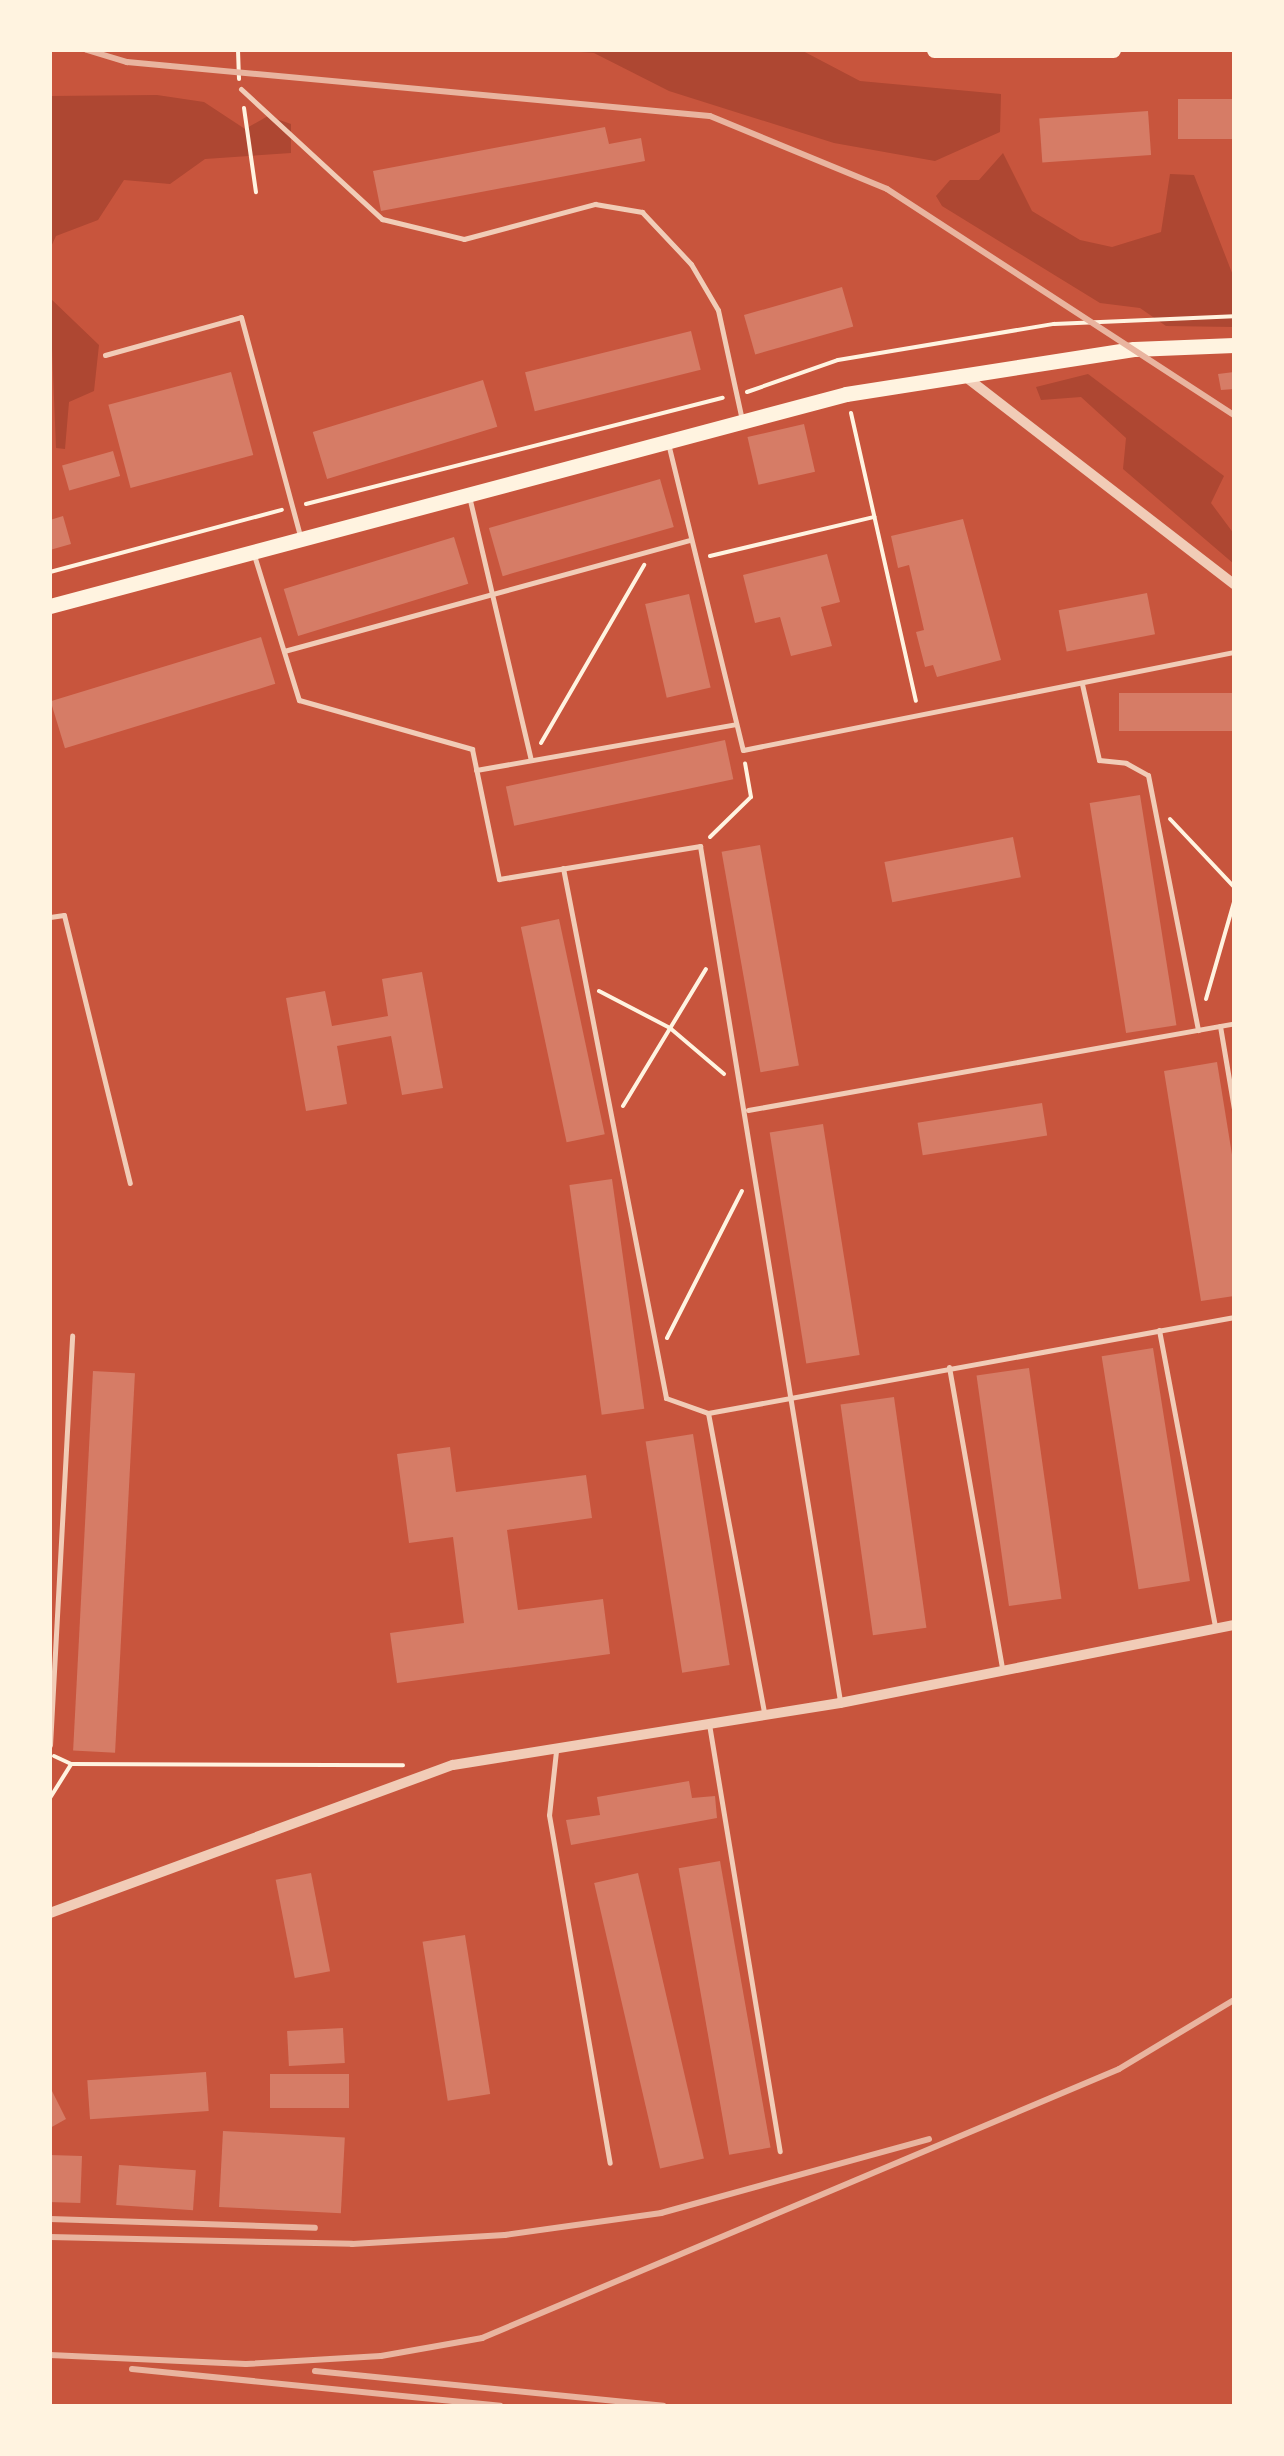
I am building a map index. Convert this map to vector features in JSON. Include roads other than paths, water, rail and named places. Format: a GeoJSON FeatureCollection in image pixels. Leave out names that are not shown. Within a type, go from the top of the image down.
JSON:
{"type":"FeatureCollection","features":[{"type":"Feature","properties":{"kind":"main road"},"geometry":{"type":"LineString","coordinates":[[934,50],[1113,50]]}},
{"type":"Feature","properties":{"kind":"main road"},"geometry":{"type":"LineString","coordinates":[[50,606],[846,394],[960,372],[1134,349],[1234,345]]}},
{"type":"Feature","properties":{"kind":"street"},"geometry":{"type":"LineString","coordinates":[[960,372],[1234,584]]}},
{"type":"Feature","properties":{"kind":"street"},"geometry":{"type":"LineString","coordinates":[[50,1913],[453,1765],[840,1703],[1234,1625]]}},
{"type":"Feature","properties":{"kind":"lane"},"geometry":{"type":"LineString","coordinates":[[241,90],[382,219],[464,239],[594,204],[642,212],[691,264],[718,310],[742,421]]}},
{"type":"Feature","properties":{"kind":"lane"},"geometry":{"type":"LineString","coordinates":[[105,354],[241,316],[300,539]]}},
{"type":"Feature","properties":{"kind":"lane"},"geometry":{"type":"LineString","coordinates":[[667,440],[743,750],[1234,652]]}},
{"type":"Feature","properties":{"kind":"lane"},"geometry":{"type":"LineString","coordinates":[[468,494],[531,760]]}},
{"type":"Feature","properties":{"kind":"lane"},"geometry":{"type":"LineString","coordinates":[[284,651],[692,540]]}},
{"type":"Feature","properties":{"kind":"lane"},"geometry":{"type":"LineString","coordinates":[[253,552],[298,700],[472,749],[499,878],[700,846],[748,1110],[840,1703]]}},
{"type":"Feature","properties":{"kind":"lane"},"geometry":{"type":"LineString","coordinates":[[1082,684],[1099,760],[1126,763],[1148,775],[1198,1030]]}},
{"type":"Feature","properties":{"kind":"lane"},"geometry":{"type":"LineString","coordinates":[[476,770],[736,724]]}},
{"type":"Feature","properties":{"kind":"lane"},"geometry":{"type":"LineString","coordinates":[[564,868],[666,1398],[708,1412],[1234,1317]]}},
{"type":"Feature","properties":{"kind":"lane"},"geometry":{"type":"LineString","coordinates":[[50,917],[64,915],[130,1183]]}},
{"type":"Feature","properties":{"kind":"lane"},"geometry":{"type":"LineString","coordinates":[[748,1110],[1234,1023]]}},
{"type":"Feature","properties":{"kind":"lane"},"geometry":{"type":"LineString","coordinates":[[1220,1026],[1234,1109]]}},
{"type":"Feature","properties":{"kind":"lane"},"geometry":{"type":"LineString","coordinates":[[1159,1330],[1215,1629]]}},
{"type":"Feature","properties":{"kind":"lane"},"geometry":{"type":"LineString","coordinates":[[50,1745],[72,1336]]}},
{"type":"Feature","properties":{"kind":"lane"},"geometry":{"type":"LineString","coordinates":[[949,1367],[1002,1671]]}},
{"type":"Feature","properties":{"kind":"lane"},"geometry":{"type":"LineString","coordinates":[[708,1412],[765,1715]]}},
{"type":"Feature","properties":{"kind":"lane"},"geometry":{"type":"LineString","coordinates":[[710,1724],[780,2151]]}},
{"type":"Feature","properties":{"kind":"lane"},"geometry":{"type":"LineString","coordinates":[[556,1748],[548,1815],[610,2163]]}},
{"type":"Feature","properties":{"kind":"railway"},"geometry":{"type":"LineString","coordinates":[[87,50],[127,62],[710,116],[887,189],[1234,415]]}},
{"type":"Feature","properties":{"kind":"railway"},"geometry":{"type":"LineString","coordinates":[[50,2355],[246,2364],[381,2356],[482,2338],[1119,2069],[1234,2000]]}},
{"type":"Feature","properties":{"kind":"railway"},"geometry":{"type":"LineString","coordinates":[[50,2237],[352,2244],[505,2235],[661,2213],[929,2139]]}},
{"type":"Feature","properties":{"kind":"railway"},"geometry":{"type":"LineString","coordinates":[[50,2219],[315,2228]]}},
{"type":"Feature","properties":{"kind":"railway"},"geometry":{"type":"LineString","coordinates":[[132,2369],[500,2406]]}},
{"type":"Feature","properties":{"kind":"railway"},"geometry":{"type":"LineString","coordinates":[[315,2371],[663,2406]]}}]}
